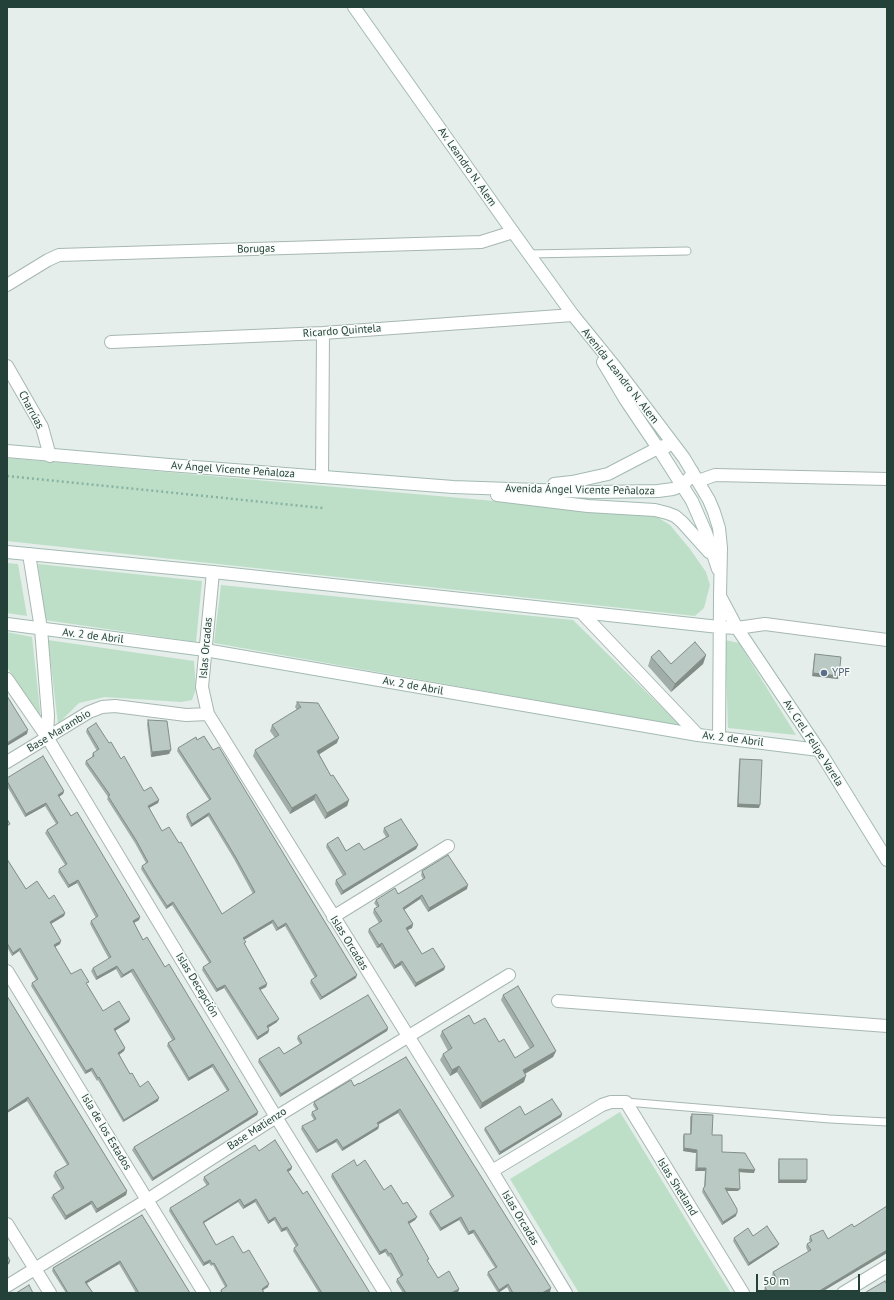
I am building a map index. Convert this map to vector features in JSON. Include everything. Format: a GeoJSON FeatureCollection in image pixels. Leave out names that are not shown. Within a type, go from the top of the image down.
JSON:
{"type":"FeatureCollection","features":[{"type":"Feature","properties":{"kind":"street","name":"Av. Leandro N. Alem"},"geometry":{"type":"LineString","coordinates":[[354,7],[580,325]]}},
{"type":"Feature","properties":{"kind":"street","name":"Borugas"},"geometry":{"type":"LineString","coordinates":[[7,285],[59,255],[481,242],[513,232]]}},
{"type":"Feature","properties":{"kind":"street","name":"Ricardo Quintela"},"geometry":{"type":"LineString","coordinates":[[111,342],[323,333],[573,315]]}},
{"type":"Feature","properties":{"kind":"street","name":"Avenida Leandro N. Alem"},"geometry":{"type":"LineString","coordinates":[[580,325],[625,398],[692,501],[700,518],[720,575]]}},
{"type":"Feature","properties":{"kind":"street","name":"Avenida Leandro N. Alem"},"geometry":{"type":"LineString","coordinates":[[580,325],[616,368],[692,472],[714,512],[719,528],[721,548],[720,596],[738,628]]}},
{"type":"Feature","properties":{"kind":"street"},"geometry":{"type":"LineString","coordinates":[[322,477],[323,333]]}},
{"type":"Feature","properties":{"kind":"street","name":"Charrúas"},"geometry":{"type":"LineString","coordinates":[[7,366],[42,427],[50,456]]}},
{"type":"Feature","properties":{"kind":"street"},"geometry":{"type":"LineString","coordinates":[[459,487],[486,484],[550,484],[585,480],[608,474],[663,446],[669,447],[692,472],[715,475],[887,479]]}},
{"type":"Feature","properties":{"kind":"street","name":"Av Ángel Vicente Peñaloza"},"geometry":{"type":"LineString","coordinates":[[7,451],[50,456],[459,487]]}},
{"type":"Feature","properties":{"kind":"street"},"geometry":{"type":"LineString","coordinates":[[683,485],[692,472]]}},
{"type":"Feature","properties":{"kind":"street","name":"Avenida Ángel Vicente Peñaloza"},"geometry":{"type":"LineString","coordinates":[[459,487],[633,492],[673,489],[683,485]]}},
{"type":"Feature","properties":{"kind":"street"},"geometry":{"type":"LineString","coordinates":[[482,488],[498,495],[527,499],[588,506],[655,510],[667,513],[675,516],[682,522],[714,558]]}},
{"type":"Feature","properties":{"kind":"street"},"geometry":{"type":"LineString","coordinates":[[7,552],[213,572],[719,627],[738,628],[765,624],[887,640]]}},
{"type":"Feature","properties":{"kind":"street"},"geometry":{"type":"LineString","coordinates":[[29,554],[41,629],[48,715],[47,737]]}},
{"type":"Feature","properties":{"kind":"street","name":"Islas Orcadas"},"geometry":{"type":"LineString","coordinates":[[213,572],[202,687],[208,714],[492,1171],[566,1293]]}},
{"type":"Feature","properties":{"kind":"street"},"geometry":{"type":"LineString","coordinates":[[719,737],[720,596]]}},
{"type":"Feature","properties":{"kind":"street"},"geometry":{"type":"LineString","coordinates":[[581,612],[698,735]]}},
{"type":"Feature","properties":{"kind":"street","name":"Av. 2 de Abril"},"geometry":{"type":"LineString","coordinates":[[7,624],[205,650],[698,735],[819,750]]}},
{"type":"Feature","properties":{"kind":"street","name":"Av. Crel. Felipe Varela"},"geometry":{"type":"LineString","coordinates":[[738,628],[819,750],[887,860]]}},
{"type":"Feature","properties":{"kind":"street","name":"Islas Decepción"},"geometry":{"type":"LineString","coordinates":[[7,679],[47,737],[276,1117],[385,1293]]}},
{"type":"Feature","properties":{"kind":"street","name":"Base Marambio"},"geometry":{"type":"LineString","coordinates":[[7,762],[89,712],[102,707],[115,706],[186,715],[208,714]]}},
{"type":"Feature","properties":{"kind":"street"},"geometry":{"type":"LineString","coordinates":[[333,917],[448,846]]}},
{"type":"Feature","properties":{"kind":"street","name":"Isla de los Estados"},"geometry":{"type":"LineString","coordinates":[[7,971],[204,1293]]}},
{"type":"Feature","properties":{"kind":"street","name":"Base Matienzo"},"geometry":{"type":"LineString","coordinates":[[7,1286],[147,1200],[276,1117],[509,975]]}},
{"type":"Feature","properties":{"kind":"street"},"geometry":{"type":"LineString","coordinates":[[558,1001],[887,1026]]}},
{"type":"Feature","properties":{"kind":"street"},"geometry":{"type":"LineString","coordinates":[[492,1171],[602,1105],[611,1102],[626,1102]]}},
{"type":"Feature","properties":{"kind":"street","name":"Islas Shetland"},"geometry":{"type":"LineString","coordinates":[[626,1102],[742,1293]]}},
{"type":"Feature","properties":{"kind":"street"},"geometry":{"type":"LineString","coordinates":[[7,1224],[50,1293]]}},
{"type":"Feature","properties":{"kind":"street"},"geometry":{"type":"LineString","coordinates":[[843,1293],[887,1266]]}},
{"type":"Feature","properties":{"kind":"lane"},"geometry":{"type":"LineString","coordinates":[[529,254],[687,251]]}},
{"type":"Feature","properties":{"kind":"lane"},"geometry":{"type":"LineString","coordinates":[[626,1102],[887,1122]]}},
{"type":"Feature","properties":{"kind":"path"},"geometry":{"type":"LineString","coordinates":[[7,476],[323,508]]}},
{"type":"Feature","properties":{"kind":"green space"},"geometry":{"type":"Polygon","coordinates":[[[7,458],[597,510],[657,517],[670,525],[690,549],[706,572],[710,585],[704,608],[695,616],[7,541],[7,458]]]}},
{"type":"Feature","properties":{"kind":"green space"},"geometry":{"type":"Polygon","coordinates":[[[7,563],[18,564],[27,616],[7,613],[7,563]]]}},
{"type":"Feature","properties":{"kind":"green space"},"geometry":{"type":"Polygon","coordinates":[[[38,564],[202,581],[196,642],[45,620],[38,564]]]}},
{"type":"Feature","properties":{"kind":"green space"},"geometry":{"type":"Polygon","coordinates":[[[221,585],[573,620],[681,726],[214,643],[221,585]]]}},
{"type":"Feature","properties":{"kind":"green space"},"geometry":{"type":"Polygon","coordinates":[[[7,632],[32,637],[41,719],[7,667],[7,632]]]}},
{"type":"Feature","properties":{"kind":"green space"},"geometry":{"type":"Polygon","coordinates":[[[48,640],[194,661],[196,689],[192,700],[181,702],[105,697],[79,703],[58,724],[48,640]]]}},
{"type":"Feature","properties":{"kind":"green space"},"geometry":{"type":"Polygon","coordinates":[[[725,640],[739,643],[796,735],[728,728],[725,640]]]}},
{"type":"Feature","properties":{"kind":"green space"},"geometry":{"type":"Polygon","coordinates":[[[620,1112],[731,1293],[579,1293],[510,1179],[620,1112]]]}},
{"type":"Feature","properties":{"kind":"building"},"geometry":{"type":"Polygon","coordinates":[[[695,642],[706,655],[675,684],[651,657],[659,650],[671,664],[695,642]]]}},
{"type":"Feature","properties":{"kind":"building"},"geometry":{"type":"Polygon","coordinates":[[[815,654],[841,657],[839,676],[813,673],[815,654]]]}},
{"type":"Feature","properties":{"kind":"building"},"geometry":{"type":"Polygon","coordinates":[[[7,696],[28,730],[7,743],[7,696]]]}},
{"type":"Feature","properties":{"kind":"building"},"geometry":{"type":"Polygon","coordinates":[[[297,702],[318,703],[339,738],[317,751],[331,776],[333,775],[349,800],[327,813],[316,794],[292,808],[255,750],[279,735],[272,725],[301,707],[297,702]]]}},
{"type":"Feature","properties":{"kind":"building"},"geometry":{"type":"Polygon","coordinates":[[[148,720],[167,721],[171,750],[152,752],[148,720]]]}},
{"type":"Feature","properties":{"kind":"building"},"geometry":{"type":"Polygon","coordinates":[[[96,723],[109,743],[111,742],[121,759],[124,756],[144,791],[151,787],[159,800],[148,806],[162,831],[169,827],[179,843],[181,842],[222,914],[255,892],[209,813],[192,824],[187,814],[211,799],[178,748],[196,737],[197,740],[204,736],[213,750],[219,747],[357,975],[322,997],[311,980],[317,976],[286,923],[278,928],[273,920],[243,938],[246,942],[244,943],[267,984],[259,988],[279,1019],[267,1026],[269,1030],[258,1037],[225,985],[217,989],[203,967],[211,962],[173,902],[167,906],[154,886],[142,866],[148,862],[108,796],[110,795],[86,761],[94,756],[93,753],[99,749],[87,729],[96,723]]]}},
{"type":"Feature","properties":{"kind":"building"},"geometry":{"type":"Polygon","coordinates":[[[43,756],[64,791],[58,795],[71,816],[77,812],[140,917],[133,921],[143,940],[147,937],[165,967],[169,964],[258,1112],[153,1178],[134,1147],[229,1090],[213,1064],[189,1078],[168,1043],[175,1039],[133,969],[123,975],[117,966],[97,977],[93,968],[111,957],[91,921],[98,916],[78,880],[69,885],[59,869],[67,864],[47,830],[58,823],[46,803],[26,814],[7,781],[7,778],[43,756]]]}},
{"type":"Feature","properties":{"kind":"building"},"geometry":{"type":"Polygon","coordinates":[[[740,759],[762,760],[760,805],[738,804],[740,759]]]}},
{"type":"Feature","properties":{"kind":"building"},"geometry":{"type":"Polygon","coordinates":[[[7,819],[10,824],[7,826],[7,819]]]}},
{"type":"Feature","properties":{"kind":"building"},"geometry":{"type":"Polygon","coordinates":[[[401,819],[418,845],[343,891],[336,880],[346,874],[327,844],[338,837],[346,851],[359,843],[364,850],[389,836],[384,828],[401,819]]]}},
{"type":"Feature","properties":{"kind":"building"},"geometry":{"type":"Polygon","coordinates":[[[448,855],[468,885],[429,908],[422,895],[403,908],[413,924],[406,928],[422,954],[433,948],[445,967],[416,983],[402,961],[395,966],[382,943],[379,945],[369,929],[382,921],[374,909],[379,906],[376,900],[395,888],[398,894],[425,878],[422,871],[448,855]]]}},
{"type":"Feature","properties":{"kind":"building"},"geometry":{"type":"Polygon","coordinates":[[[7,859],[26,889],[37,881],[49,899],[54,895],[65,913],[50,922],[61,941],[54,945],[71,974],[81,969],[89,982],[86,983],[103,1011],[119,1001],[130,1019],[114,1029],[125,1048],[118,1053],[130,1074],[132,1073],[140,1087],[148,1081],[159,1098],[124,1120],[99,1077],[98,1078],[92,1068],[86,1071],[32,983],[38,979],[20,948],[13,953],[7,943],[7,859]]]}},
{"type":"Feature","properties":{"kind":"building"},"geometry":{"type":"Polygon","coordinates":[[[518,986],[556,1051],[523,1070],[526,1076],[482,1103],[459,1066],[452,1070],[443,1054],[452,1048],[442,1031],[469,1015],[474,1024],[485,1018],[499,1042],[504,1039],[515,1058],[534,1046],[503,995],[518,986]]]}},
{"type":"Feature","properties":{"kind":"building"},"geometry":{"type":"Polygon","coordinates":[[[368,995],[388,1028],[281,1094],[259,1059],[279,1047],[284,1054],[302,1043],[298,1036],[368,995]]]}},
{"type":"Feature","properties":{"kind":"building"},"geometry":{"type":"Polygon","coordinates":[[[7,996],[127,1191],[97,1209],[92,1201],[66,1216],[53,1195],[64,1188],[55,1172],[69,1164],[28,1097],[7,1111],[7,996]]]}},
{"type":"Feature","properties":{"kind":"building"},"geometry":{"type":"Polygon","coordinates":[[[406,1057],[551,1288],[542,1293],[513,1293],[508,1284],[499,1290],[488,1272],[497,1267],[474,1230],[469,1232],[461,1217],[441,1228],[430,1211],[454,1196],[400,1109],[377,1123],[379,1126],[343,1148],[337,1139],[318,1150],[302,1126],[316,1119],[312,1112],[318,1109],[314,1102],[351,1080],[354,1086],[359,1084],[406,1057]]]}},
{"type":"Feature","properties":{"kind":"building"},"geometry":{"type":"Polygon","coordinates":[[[552,1099],[562,1114],[500,1152],[485,1128],[520,1106],[525,1115],[552,1099]]]}},
{"type":"Feature","properties":{"kind":"building"},"geometry":{"type":"Polygon","coordinates":[[[692,1114],[713,1115],[712,1135],[722,1135],[722,1152],[745,1153],[755,1170],[739,1169],[740,1189],[725,1188],[737,1209],[737,1213],[723,1222],[703,1189],[705,1186],[706,1168],[697,1168],[697,1150],[684,1148],[684,1134],[691,1134],[692,1114]]]}},
{"type":"Feature","properties":{"kind":"building"},"geometry":{"type":"Polygon","coordinates":[[[275,1140],[292,1167],[287,1170],[303,1194],[307,1191],[370,1293],[322,1293],[294,1248],[298,1245],[287,1227],[282,1229],[275,1217],[269,1221],[256,1199],[244,1206],[240,1199],[203,1222],[216,1245],[233,1236],[243,1253],[249,1250],[269,1284],[262,1289],[264,1293],[222,1293],[221,1290],[227,1286],[214,1263],[212,1264],[210,1260],[204,1263],[170,1208],[209,1184],[204,1177],[255,1145],[259,1151],[275,1140]]]}},
{"type":"Feature","properties":{"kind":"building"},"geometry":{"type":"Polygon","coordinates":[[[779,1159],[807,1159],[807,1180],[779,1180],[779,1159]]]}},
{"type":"Feature","properties":{"kind":"building"},"geometry":{"type":"Polygon","coordinates":[[[354,1160],[357,1166],[365,1160],[384,1190],[391,1185],[403,1204],[407,1202],[417,1217],[408,1222],[429,1259],[427,1260],[438,1278],[449,1271],[459,1289],[451,1293],[406,1293],[397,1279],[403,1275],[391,1253],[389,1254],[386,1249],[380,1252],[332,1174],[354,1160]]]}},
{"type":"Feature","properties":{"kind":"building"},"geometry":{"type":"Polygon","coordinates":[[[887,1206],[887,1250],[816,1293],[768,1293],[765,1287],[777,1279],[773,1272],[811,1250],[807,1244],[812,1241],[810,1236],[823,1230],[828,1239],[852,1224],[854,1227],[887,1206]]]}},
{"type":"Feature","properties":{"kind":"building"},"geometry":{"type":"Polygon","coordinates":[[[142,1215],[190,1293],[139,1293],[120,1261],[85,1282],[93,1293],[68,1293],[53,1268],[142,1215]]]}},
{"type":"Feature","properties":{"kind":"building"},"geometry":{"type":"Polygon","coordinates":[[[767,1226],[779,1244],[749,1263],[734,1238],[748,1228],[753,1236],[767,1226]]]}},
{"type":"Feature","properties":{"kind":"building"},"geometry":{"type":"Polygon","coordinates":[[[7,1255],[10,1261],[7,1263],[7,1255]]]}},
{"type":"Feature","properties":{"kind":"building"},"geometry":{"type":"Polygon","coordinates":[[[885,1281],[887,1285],[887,1293],[866,1292],[885,1281]]]}},
{"type":"Feature","properties":{"kind":"building"},"geometry":{"type":"Polygon","coordinates":[[[29,1285],[33,1293],[16,1293],[29,1285]]]}},
{"type":"Feature","properties":{"kind":"place","name":"YPF"},"geometry":{"type":"Point","coordinates":[824,673]}}]}
